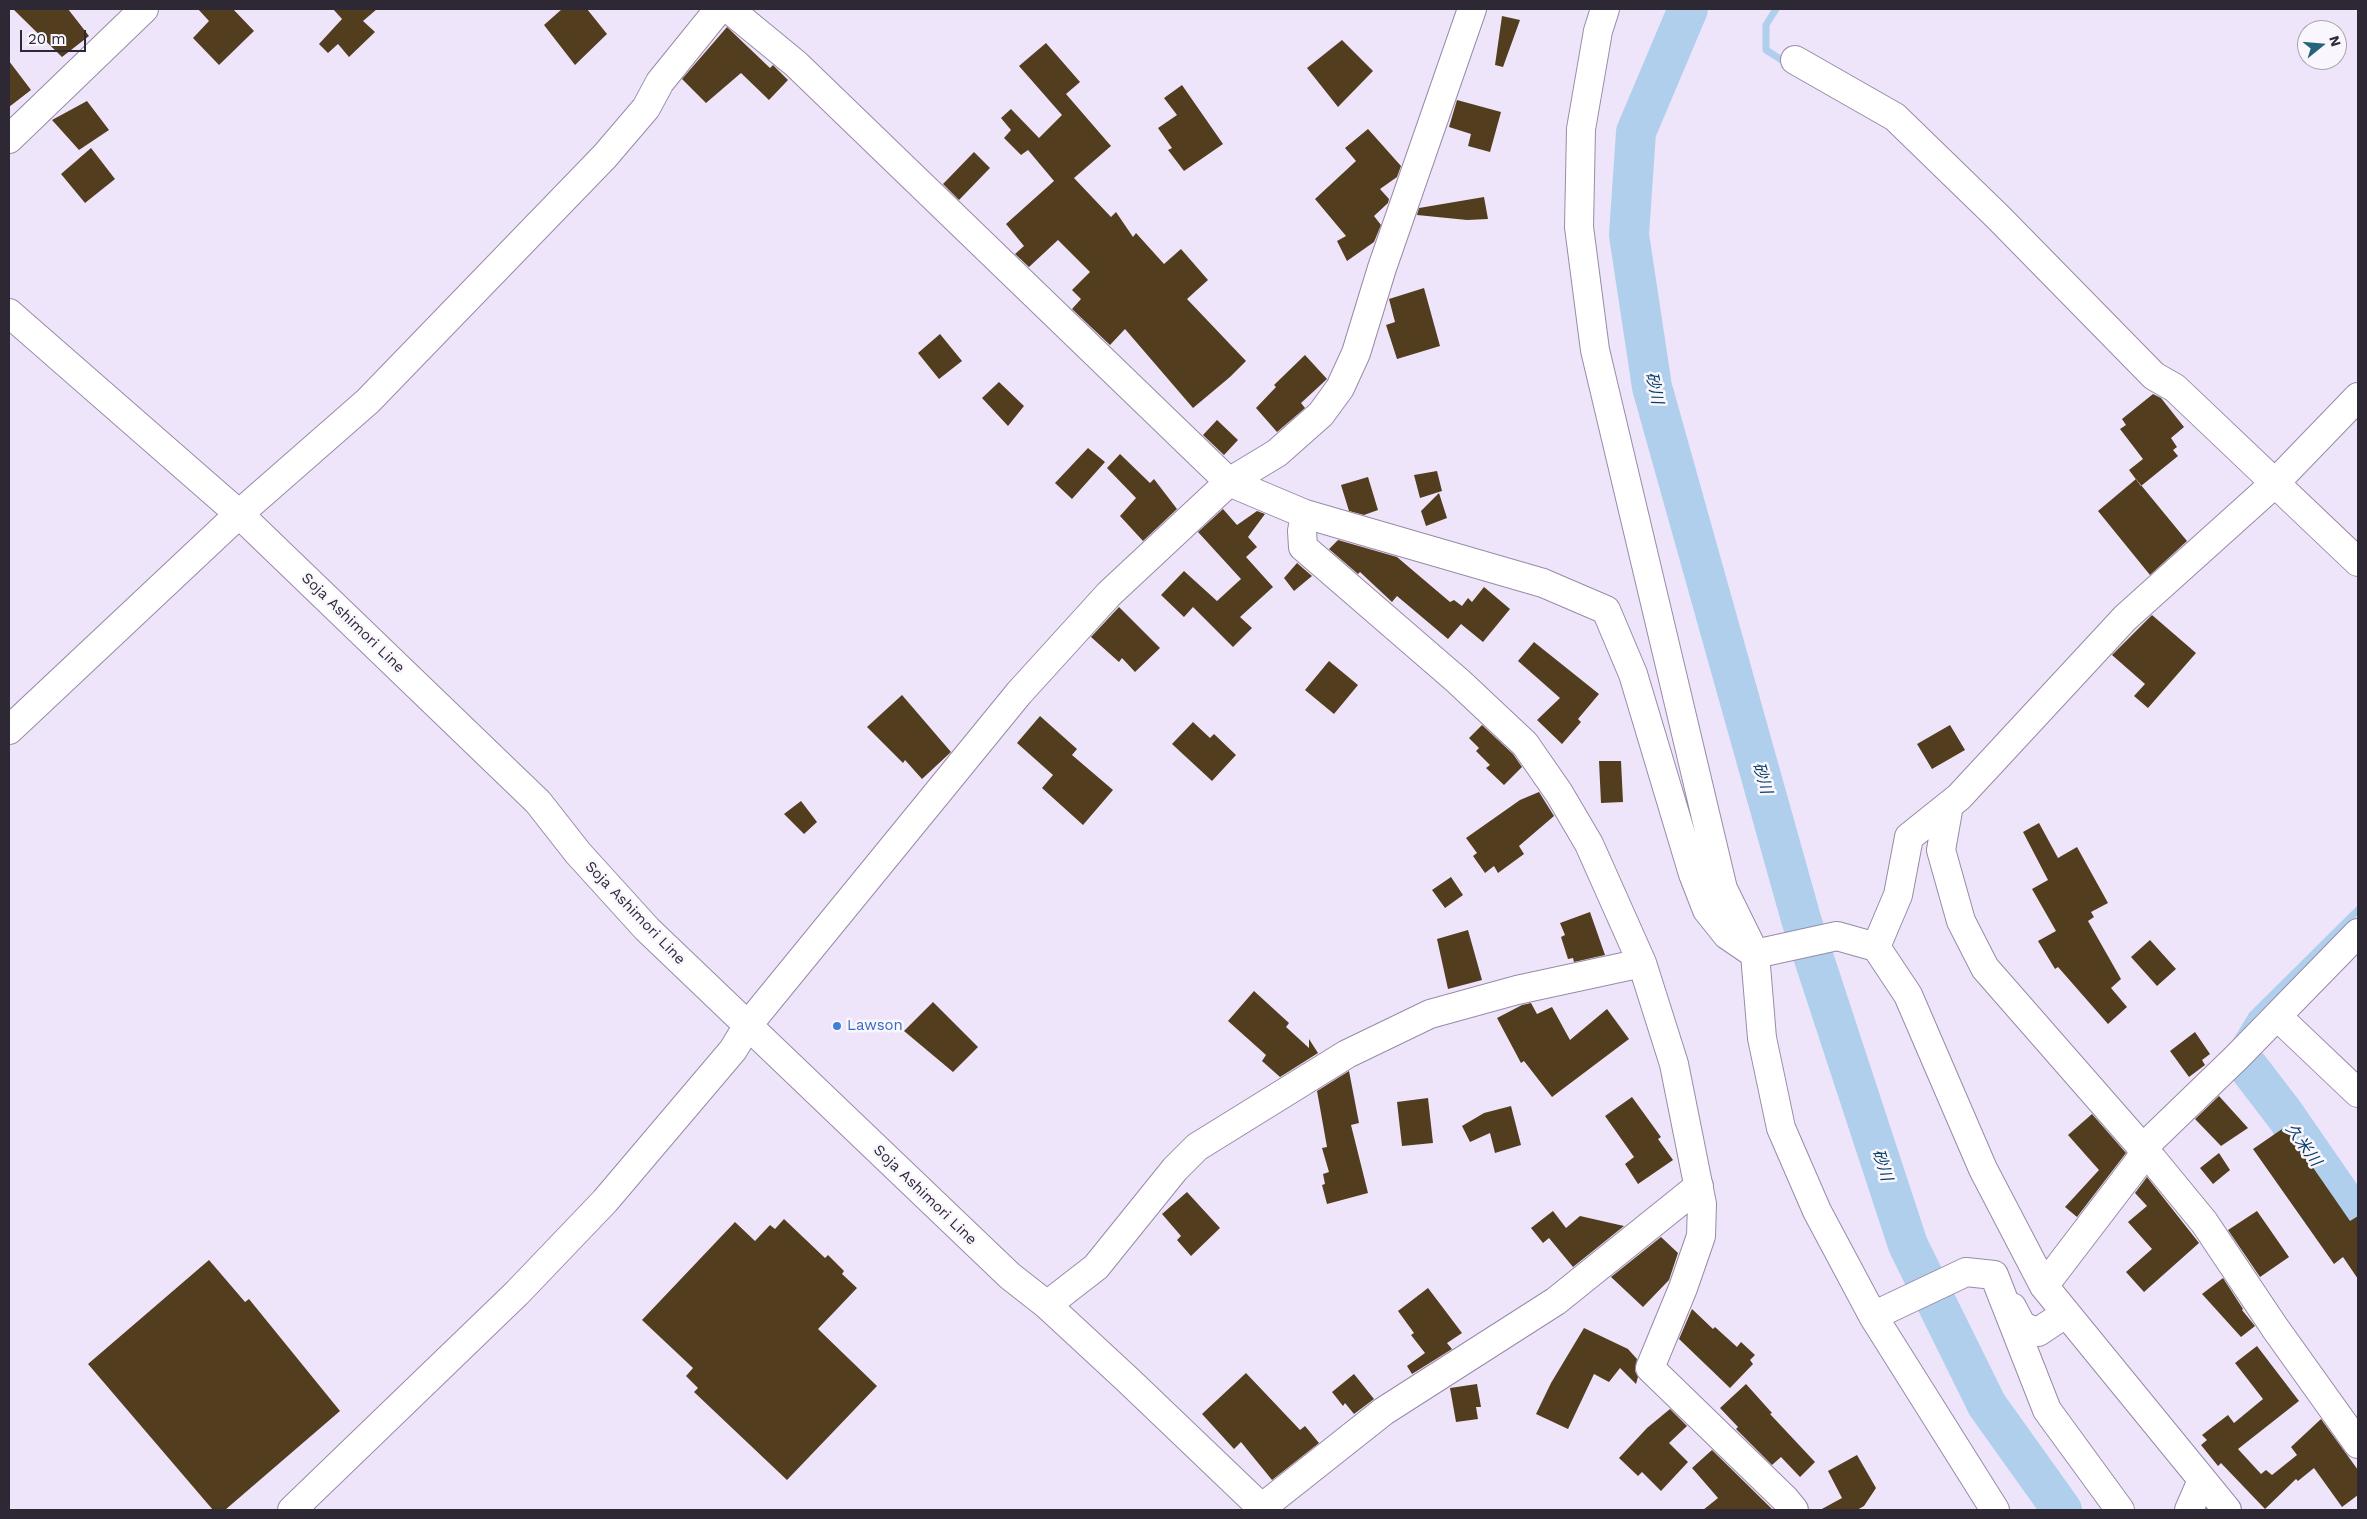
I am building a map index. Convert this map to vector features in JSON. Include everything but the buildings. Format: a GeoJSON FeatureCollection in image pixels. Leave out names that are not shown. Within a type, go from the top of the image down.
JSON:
{"type":"FeatureCollection","features":[{"type":"Feature","properties":{"kind":"street"},"geometry":{"type":"LineString","coordinates":[[9,139],[144,9]]}},
{"type":"Feature","properties":{"kind":"street"},"geometry":{"type":"LineString","coordinates":[[292,1510],[517,1292],[604,1201],[733,1050],[748,1025],[1019,694],[1109,594],[1229,482],[1277,452],[1321,414],[1340,388],[1356,353],[1382,268],[1472,9]]}},
{"type":"Feature","properties":{"kind":"street"},"geometry":{"type":"LineString","coordinates":[[1605,9],[1598,31],[1581,129],[1579,227],[1595,350],[1723,889],[1764,952],[1762,1038],[1782,1128],[1817,1211],[1873,1316],[1995,1510]]}},
{"type":"Feature","properties":{"kind":"street"},"geometry":{"type":"LineString","coordinates":[[9,730],[239,514],[368,401],[605,156],[646,108],[660,82],[734,11],[796,64],[1229,482],[1305,514],[1543,583],[1606,610],[1633,674],[1693,874],[1707,910],[1727,935],[1764,952],[1837,936],[1876,947],[1908,995],[1983,1169],[2044,1286],[2227,1510]]}},
{"type":"Feature","properties":{"kind":"street"},"geometry":{"type":"LineString","coordinates":[[1795,60],[1894,117],[1998,217],[2154,376],[2175,388],[2270,488],[2358,562]]}},
{"type":"Feature","properties":{"kind":"street","name":"Soja Ashimori Line"},"geometry":{"type":"LineString","coordinates":[[9,313],[239,514],[531,796],[578,853],[647,929],[1003,1269],[1047,1305],[1262,1509]]}},
{"type":"Feature","properties":{"kind":"street"},"geometry":{"type":"LineString","coordinates":[[1876,947],[1898,895],[1909,837],[1949,806],[2125,618],[2270,488],[2358,397]]}},
{"type":"Feature","properties":{"kind":"street"},"geometry":{"type":"LineString","coordinates":[[1305,514],[1302,531],[1303,547],[1458,681],[1525,744],[1559,793],[1589,844],[1642,963],[1674,1064],[1702,1204],[1701,1236],[1683,1288],[1650,1368],[1785,1499],[1794,1510]]}},
{"type":"Feature","properties":{"kind":"street"},"geometry":{"type":"LineString","coordinates":[[1949,806],[1941,850],[1961,922],[1984,968],[2145,1151],[2204,1222],[2275,1328],[2358,1444]]}},
{"type":"Feature","properties":{"kind":"street"},"geometry":{"type":"LineString","coordinates":[[2044,1286],[2145,1151],[2151,1140],[2240,1054],[2358,934]]}},
{"type":"Feature","properties":{"kind":"street"},"geometry":{"type":"LineString","coordinates":[[1047,1305],[1096,1267],[1175,1169],[1197,1147],[1348,1054],[1430,1014],[1517,990],[1642,963]]}},
{"type":"Feature","properties":{"kind":"street"},"geometry":{"type":"LineString","coordinates":[[2277,1016],[2358,1093]]}},
{"type":"Feature","properties":{"kind":"street"},"geometry":{"type":"LineString","coordinates":[[1262,1509],[1384,1411],[1556,1301],[1699,1186]]}},
{"type":"Feature","properties":{"kind":"street"},"geometry":{"type":"LineString","coordinates":[[1873,1316],[1966,1272],[1994,1275]]}},
{"type":"Feature","properties":{"kind":"street"},"geometry":{"type":"LineString","coordinates":[[1994,1275],[2022,1326],[2038,1332],[2065,1314]]}},
{"type":"Feature","properties":{"kind":"street"},"geometry":{"type":"LineString","coordinates":[[1994,1275],[2047,1410],[2120,1510]]}},
{"type":"Feature","properties":{"kind":"street"},"geometry":{"type":"LineString","coordinates":[[2189,1510],[2202,1480]]}},
{"type":"Feature","properties":{"kind":"waterway","name":"砂川"},"geometry":{"type":"LineString","coordinates":[[1688,9],[1636,132],[1629,235],[1652,387],[1801,919],[1908,1245],[1987,1405],[2062,1510]]}},
{"type":"Feature","properties":{"kind":"waterway"},"geometry":{"type":"LineString","coordinates":[[1776,9],[1766,25],[1766,50],[1788,64]]}},
{"type":"Feature","properties":{"kind":"waterway"},"geometry":{"type":"LineString","coordinates":[[2234,1045],[2252,1015],[2358,910]]}},
{"type":"Feature","properties":{"kind":"waterway","name":"久米川"},"geometry":{"type":"LineString","coordinates":[[2249,1068],[2285,1115],[2358,1221]]}},
{"type":"Feature","properties":{"kind":"place","name":"Lawson"},"geometry":{"type":"Point","coordinates":[837,1026]}}]}
